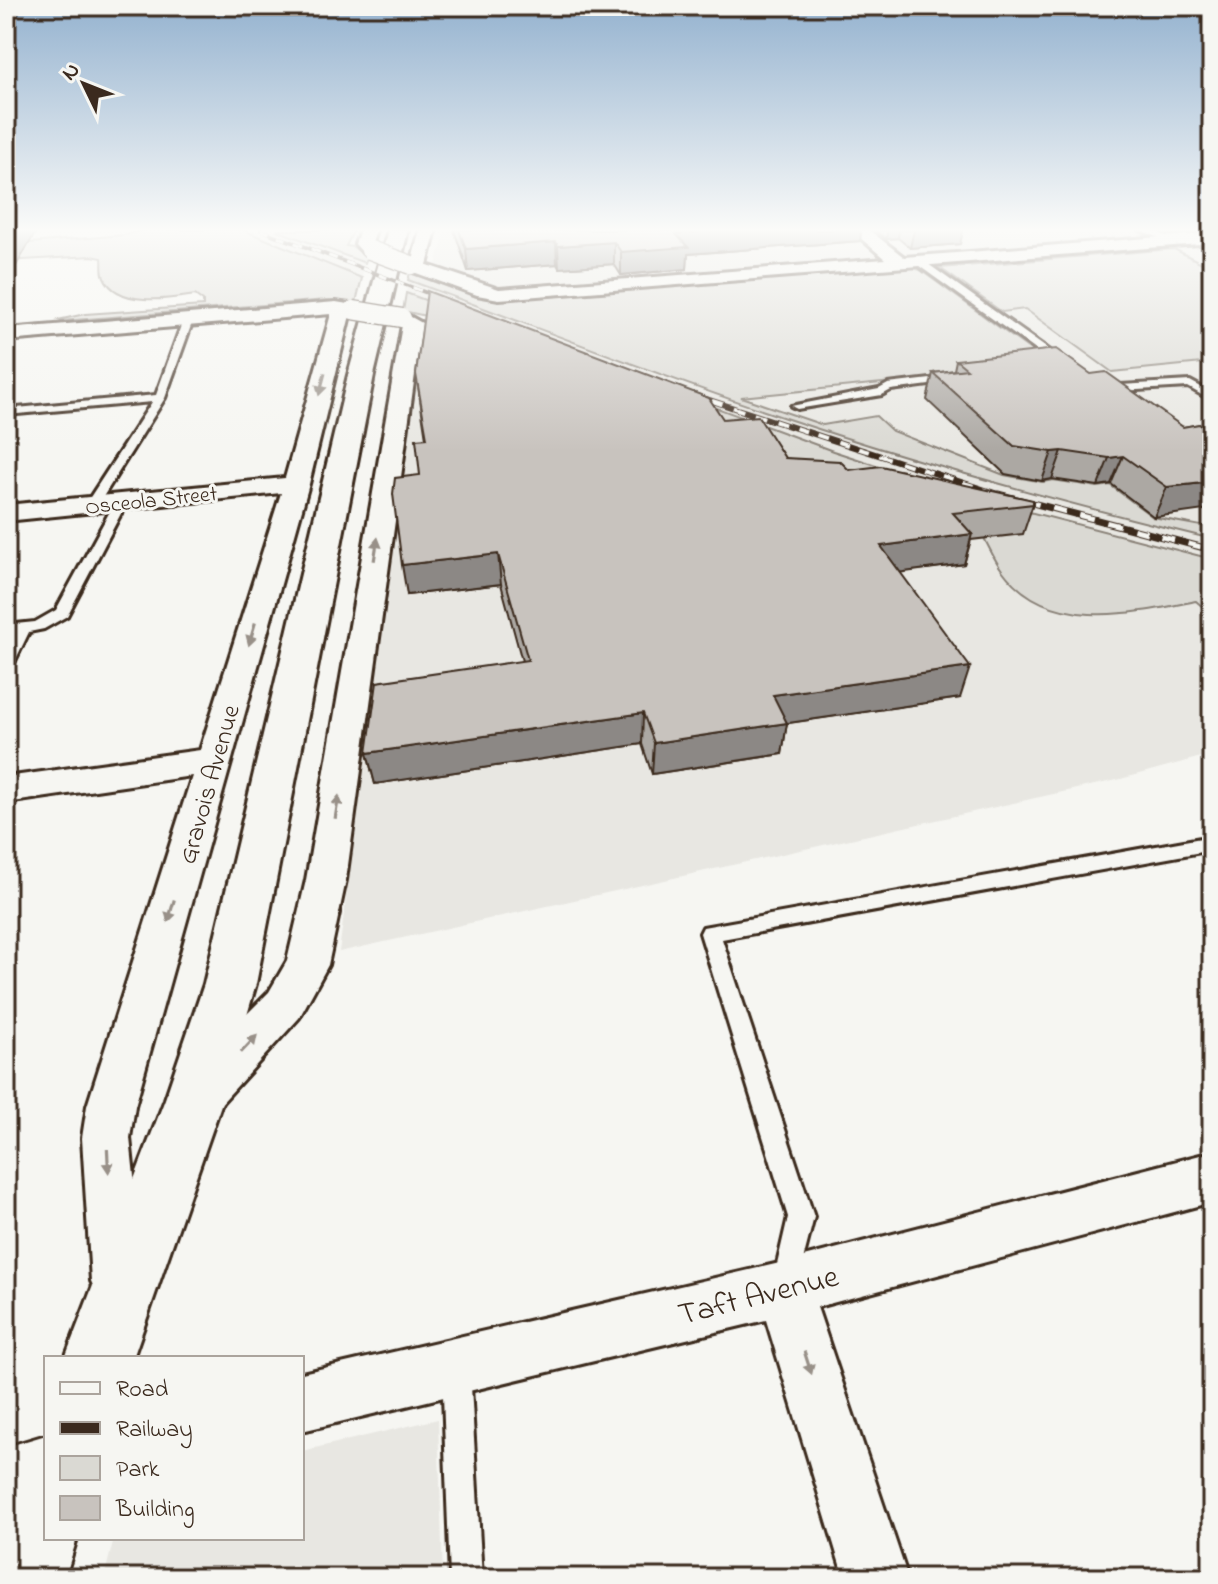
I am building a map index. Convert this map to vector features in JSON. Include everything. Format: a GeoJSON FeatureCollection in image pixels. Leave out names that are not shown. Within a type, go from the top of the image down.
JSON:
{"type":"FeatureCollection","features":[{"type":"Feature","properties":{"kind":"main road","name":"Gravois Avenue"},"geometry":{"type":"LineString","coordinates":[[110,1329],[194,1099],[230,984],[287,730],[373,304]]}},
{"type":"Feature","properties":{"kind":"main road"},"geometry":{"type":"LineString","coordinates":[[26,1578],[44,1522]]}},
{"type":"Feature","properties":{"kind":"street","name":"Gravois Avenue"},"geometry":{"type":"LineString","coordinates":[[110,1329],[106,1138],[111,1106],[347,309],[402,318],[412,323],[326,880],[307,965],[284,1005],[194,1099]]}},
{"type":"Feature","properties":{"kind":"street"},"geometry":{"type":"LineString","coordinates":[[6,335],[347,309]]}},
{"type":"Feature","properties":{"kind":"street","name":"Osceola Street"},"geometry":{"type":"LineString","coordinates":[[6,513],[296,484]]}},
{"type":"Feature","properties":{"kind":"street"},"geometry":{"type":"LineString","coordinates":[[6,790],[215,760]]}},
{"type":"Feature","properties":{"kind":"street","name":"Taft Avenue"},"geometry":{"type":"LineString","coordinates":[[304,1402],[784,1289],[1212,1177]]}},
{"type":"Feature","properties":{"kind":"street"},"geometry":{"type":"LineString","coordinates":[[784,1289],[876,1578]]}},
{"type":"Feature","properties":{"kind":"street"},"geometry":{"type":"LineString","coordinates":[[6,1477],[44,1466]]}},
{"type":"Feature","properties":{"kind":"lane"},"geometry":{"type":"LineString","coordinates":[[971,304],[1071,371],[1051,369]]}},
{"type":"Feature","properties":{"kind":"lane"},"geometry":{"type":"LineString","coordinates":[[91,505],[160,398],[188,320]]}},
{"type":"Feature","properties":{"kind":"lane"},"geometry":{"type":"LineString","coordinates":[[797,406],[882,392],[888,387],[962,378]]}},
{"type":"Feature","properties":{"kind":"lane"},"geometry":{"type":"LineString","coordinates":[[1119,402],[1092,386],[1190,384],[1212,398]]}},
{"type":"Feature","properties":{"kind":"lane"},"geometry":{"type":"LineString","coordinates":[[6,412],[160,398]]}},
{"type":"Feature","properties":{"kind":"lane"},"geometry":{"type":"LineString","coordinates":[[6,663],[14,629],[39,626],[62,613],[121,502]]}},
{"type":"Feature","properties":{"kind":"lane"},"geometry":{"type":"LineString","coordinates":[[784,1289],[801,1217],[710,933],[1212,843]]}},
{"type":"Feature","properties":{"kind":"lane"},"geometry":{"type":"LineString","coordinates":[[456,1364],[466,1578]]}},
{"type":"Feature","properties":{"kind":"shaded area"},"geometry":{"type":"Polygon","coordinates":[[[424,304],[1212,304],[1212,754],[1117,780],[339,952],[424,304]]]}},
{"type":"Feature","properties":{"kind":"shaded area"},"geometry":{"type":"Polygon","coordinates":[[[438,1419],[443,1578],[104,1578],[114,1540],[304,1540],[304,1451],[438,1419]]]}},
{"type":"Feature","properties":{"kind":"green space"},"geometry":{"type":"Polygon","coordinates":[[[277,304],[58,320],[85,314],[277,304]]]}},
{"type":"Feature","properties":{"kind":"green space"},"geometry":{"type":"Polygon","coordinates":[[[404,304],[436,304],[833,451],[983,500],[1212,559],[1212,615],[1196,601],[1118,614],[1066,611],[1042,603],[1021,590],[1002,570],[984,538],[435,318],[403,311],[404,304]]]}},
{"type":"Feature","properties":{"kind":"green space"},"geometry":{"type":"Polygon","coordinates":[[[472,304],[967,304],[1047,362],[1044,367],[741,397],[823,425],[876,416],[892,431],[1004,475],[1043,482],[1053,480],[1098,487],[1110,485],[1153,517],[1212,528],[1212,539],[891,452],[690,385],[472,304]]]}},
{"type":"Feature","properties":{"kind":"green space"},"geometry":{"type":"Polygon","coordinates":[[[991,304],[1212,304],[1212,362],[1112,372],[1025,309],[1002,312],[991,304]]]}},
{"type":"Feature","properties":{"kind":"building"},"geometry":{"type":"Polygon","coordinates":[[[425,304],[461,304],[709,398],[723,419],[758,416],[785,458],[840,461],[849,470],[881,466],[1033,500],[1033,504],[953,513],[972,534],[881,546],[970,667],[773,695],[787,723],[654,743],[643,713],[367,753],[377,682],[528,660],[498,554],[402,565],[393,494],[395,478],[420,475],[416,439],[427,438],[416,374],[425,304]]]}},
{"type":"Feature","properties":{"kind":"building"},"geometry":{"type":"Polygon","coordinates":[[[1056,349],[1091,374],[1106,372],[1183,427],[1199,424],[1212,433],[1212,482],[1167,487],[1123,456],[1109,458],[1014,446],[933,373],[967,369],[956,360],[1056,349]]]}},
{"type":"Feature","properties":{"kind":"railway"},"geometry":{"type":"LineString","coordinates":[[691,394],[1004,496]]}},
{"type":"Feature","properties":{"kind":"railway"},"geometry":{"type":"LineString","coordinates":[[998,494],[1212,550]]}}]}
